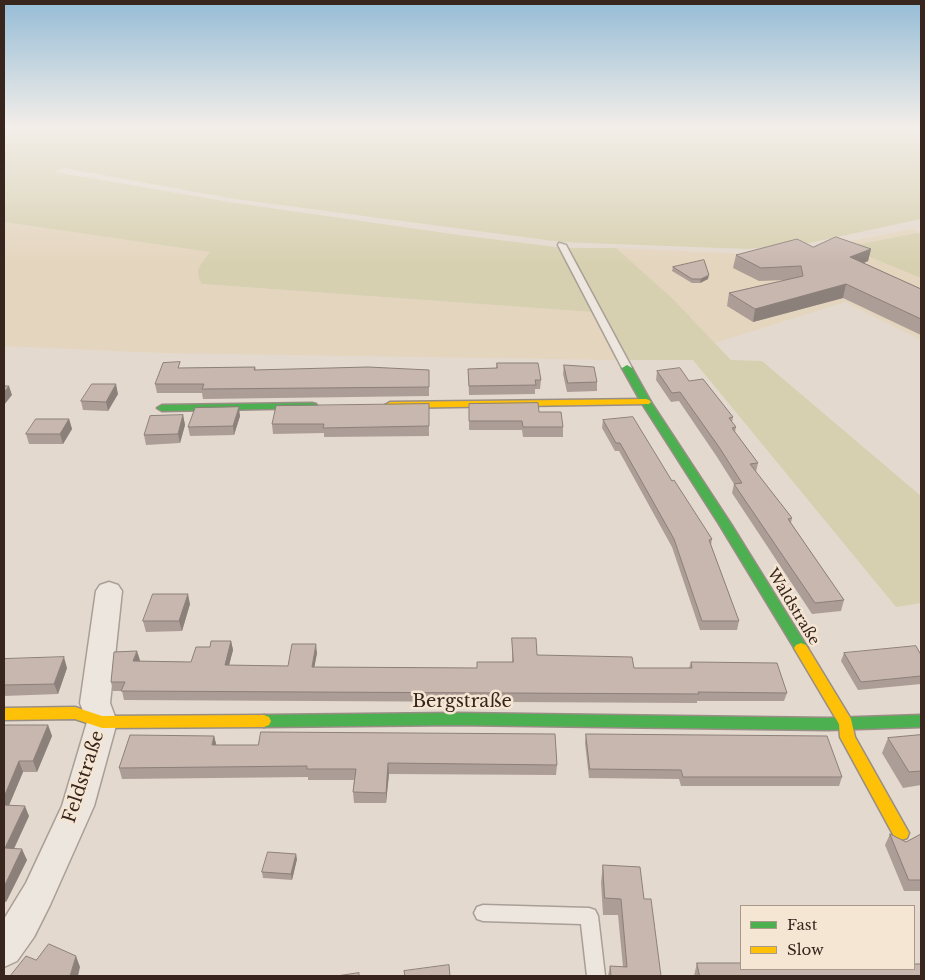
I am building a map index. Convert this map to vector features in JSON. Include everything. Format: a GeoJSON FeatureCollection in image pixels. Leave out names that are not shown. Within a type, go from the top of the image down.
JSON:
{"type":"FeatureCollection","features":[{"type":"Feature","properties":{"kind":"street","name":"Waldstraße"},"geometry":{"type":"LineString","coordinates":[[627,368],[646,402],[725,524],[846,723],[848,737],[901,833]]}},
{"type":"Feature","properties":{"kind":"street"},"geometry":{"type":"LineString","coordinates":[[379,406],[646,402]]}},
{"type":"Feature","properties":{"kind":"street"},"geometry":{"type":"LineString","coordinates":[[162,408],[320,406]]}},
{"type":"Feature","properties":{"kind":"street","name":"Feldstraße"},"geometry":{"type":"LineString","coordinates":[[10,933],[78,806],[102,722],[94,703],[109,591]]}},
{"type":"Feature","properties":{"kind":"street","name":"Bergstraße"},"geometry":{"type":"LineString","coordinates":[[4,714],[75,713],[86,715],[102,722],[456,719],[846,723],[921,720]]}},
{"type":"Feature","properties":{"kind":"lane"},"geometry":{"type":"LineString","coordinates":[[562,245],[627,368]]}},
{"type":"Feature","properties":{"kind":"lane"},"geometry":{"type":"LineString","coordinates":[[483,912],[588,916],[596,976]]}},
{"type":"Feature","properties":{"kind":"shaded area"},"geometry":{"type":"Polygon","coordinates":[[[4,172],[56,172],[229,202],[459,235],[564,248],[616,248],[672,298],[731,360],[762,361],[921,496],[921,603],[896,607],[693,360],[616,360],[592,312],[202,284],[199,279],[198,270],[210,252],[4,222],[4,172]]]}},
{"type":"Feature","properties":{"kind":"shaded area"},"geometry":{"type":"Polygon","coordinates":[[[85,172],[921,172],[921,219],[800,245],[747,249],[561,242],[235,199],[85,172]]]}},
{"type":"Feature","properties":{"kind":"shaded area"},"geometry":{"type":"Polygon","coordinates":[[[4,222],[210,252],[202,284],[592,312],[616,360],[164,353],[4,346],[4,222]]]}},
{"type":"Feature","properties":{"kind":"shaded area"},"geometry":{"type":"Polygon","coordinates":[[[912,229],[921,232],[921,340],[845,302],[715,343],[672,298],[616,248],[751,254],[821,247],[912,229]]]}},
{"type":"Feature","properties":{"kind":"shaded area"},"geometry":{"type":"Polygon","coordinates":[[[917,233],[921,234],[921,278],[846,247],[917,233]]]}},
{"type":"Feature","properties":{"kind":"building"},"geometry":{"type":"Polygon","coordinates":[[[836,237],[871,249],[850,257],[921,289],[921,319],[846,284],[755,309],[729,293],[803,276],[801,266],[761,268],[736,255],[797,239],[813,247],[836,237]]]}},
{"type":"Feature","properties":{"kind":"building"},"geometry":{"type":"Polygon","coordinates":[[[704,260],[709,275],[701,279],[692,279],[673,267],[704,260]]]}},
{"type":"Feature","properties":{"kind":"building"},"geometry":{"type":"Polygon","coordinates":[[[180,362],[178,368],[255,367],[254,370],[368,367],[429,370],[429,387],[202,389],[204,384],[155,384],[163,363],[180,362]]]}},
{"type":"Feature","properties":{"kind":"building"},"geometry":{"type":"Polygon","coordinates":[[[497,363],[538,363],[541,380],[535,380],[536,385],[469,386],[468,369],[497,368],[497,363]]]}},
{"type":"Feature","properties":{"kind":"building"},"geometry":{"type":"Polygon","coordinates":[[[564,365],[594,367],[597,382],[568,383],[564,365]]]}},
{"type":"Feature","properties":{"kind":"building"},"geometry":{"type":"Polygon","coordinates":[[[680,368],[689,381],[703,379],[733,417],[729,418],[736,427],[732,428],[758,463],[750,464],[792,518],[788,519],[844,600],[815,603],[734,484],[742,483],[719,447],[680,392],[672,393],[657,371],[680,368]]]}},
{"type":"Feature","properties":{"kind":"building"},"geometry":{"type":"Polygon","coordinates":[[[92,384],[116,384],[106,402],[81,401],[92,384]]]}},
{"type":"Feature","properties":{"kind":"building"},"geometry":{"type":"Polygon","coordinates":[[[538,403],[539,412],[561,412],[563,427],[523,427],[522,421],[469,421],[469,404],[538,403]]]}},
{"type":"Feature","properties":{"kind":"building"},"geometry":{"type":"Polygon","coordinates":[[[429,404],[429,426],[323,428],[324,424],[272,424],[276,406],[429,404]]]}},
{"type":"Feature","properties":{"kind":"building"},"geometry":{"type":"Polygon","coordinates":[[[239,407],[233,426],[188,427],[195,408],[239,407]]]}},
{"type":"Feature","properties":{"kind":"building"},"geometry":{"type":"Polygon","coordinates":[[[183,415],[178,434],[144,435],[150,416],[183,415]]]}},
{"type":"Feature","properties":{"kind":"building"},"geometry":{"type":"Polygon","coordinates":[[[633,417],[672,481],[674,480],[712,539],[709,540],[739,621],[702,621],[674,539],[620,443],[616,443],[603,420],[633,417]]]}},
{"type":"Feature","properties":{"kind":"building"},"geometry":{"type":"Polygon","coordinates":[[[36,419],[69,419],[60,434],[26,434],[36,419]]]}},
{"type":"Feature","properties":{"kind":"building"},"geometry":{"type":"Polygon","coordinates":[[[153,594],[188,594],[179,621],[143,621],[153,594]]]}},
{"type":"Feature","properties":{"kind":"building"},"geometry":{"type":"Polygon","coordinates":[[[512,638],[536,638],[537,655],[632,657],[634,668],[692,668],[691,662],[777,663],[787,693],[121,691],[125,682],[111,682],[114,652],[137,651],[133,661],[191,662],[196,647],[210,647],[211,641],[231,641],[225,665],[288,666],[292,644],[316,644],[312,667],[477,668],[477,662],[513,662],[512,638]]]}},
{"type":"Feature","properties":{"kind":"building"},"geometry":{"type":"Polygon","coordinates":[[[916,646],[921,655],[921,676],[861,682],[844,653],[916,646]]]}},
{"type":"Feature","properties":{"kind":"building"},"geometry":{"type":"Polygon","coordinates":[[[64,657],[54,684],[4,685],[4,659],[64,657]]]}},
{"type":"Feature","properties":{"kind":"building"},"geometry":{"type":"Polygon","coordinates":[[[4,725],[48,725],[33,761],[19,761],[4,797],[4,725]]]}},
{"type":"Feature","properties":{"kind":"building"},"geometry":{"type":"Polygon","coordinates":[[[261,732],[555,734],[557,765],[388,763],[386,793],[353,792],[356,769],[307,769],[307,766],[119,768],[130,735],[214,736],[212,745],[258,745],[261,732]]]}},
{"type":"Feature","properties":{"kind":"building"},"geometry":{"type":"Polygon","coordinates":[[[586,734],[827,736],[842,777],[683,777],[681,770],[590,769],[586,734]]]}},
{"type":"Feature","properties":{"kind":"building"},"geometry":{"type":"Polygon","coordinates":[[[921,735],[921,771],[909,772],[888,738],[921,735]]]}},
{"type":"Feature","properties":{"kind":"building"},"geometry":{"type":"Polygon","coordinates":[[[4,805],[25,806],[5,848],[22,849],[4,887],[4,805]]]}},
{"type":"Feature","properties":{"kind":"building"},"geometry":{"type":"Polygon","coordinates":[[[890,834],[906,842],[921,834],[921,880],[909,880],[890,834]]]}},
{"type":"Feature","properties":{"kind":"building"},"geometry":{"type":"Polygon","coordinates":[[[268,852],[296,854],[291,874],[262,872],[268,852]]]}},
{"type":"Feature","properties":{"kind":"building"},"geometry":{"type":"Polygon","coordinates":[[[603,865],[640,867],[644,899],[651,899],[661,976],[611,976],[610,966],[627,967],[621,899],[605,898],[603,865]]]}},
{"type":"Feature","properties":{"kind":"building"},"geometry":{"type":"Polygon","coordinates":[[[49,944],[76,956],[70,976],[10,976],[26,956],[36,960],[49,944]]]}},
{"type":"Feature","properties":{"kind":"building"},"geometry":{"type":"Polygon","coordinates":[[[697,963],[740,963],[740,970],[915,970],[915,964],[921,964],[921,976],[700,976],[697,963]]]}},
{"type":"Feature","properties":{"kind":"building"},"geometry":{"type":"Polygon","coordinates":[[[449,965],[450,976],[405,976],[404,971],[449,965]]]}},
{"type":"Feature","properties":{"kind":"building"},"geometry":{"type":"Polygon","coordinates":[[[359,973],[359,976],[337,976],[359,973]]]}},
{"type":"Feature","properties":{"kind":"traffic: fast"},"geometry":{"type":"LineString","coordinates":[[627,368],[646,402],[725,524],[801,648]]}},
{"type":"Feature","properties":{"kind":"traffic: fast"},"geometry":{"type":"LineString","coordinates":[[162,408],[312,406]]}},
{"type":"Feature","properties":{"kind":"traffic: fast"},"geometry":{"type":"LineString","coordinates":[[264,721],[456,719],[828,724],[921,721]]}},
{"type":"Feature","properties":{"kind":"traffic: slow"},"geometry":{"type":"LineString","coordinates":[[390,405],[646,402]]}},
{"type":"Feature","properties":{"kind":"traffic: slow"},"geometry":{"type":"LineString","coordinates":[[801,648],[846,723],[848,737],[901,833]]}},
{"type":"Feature","properties":{"kind":"traffic: slow"},"geometry":{"type":"LineString","coordinates":[[4,714],[75,713],[102,722],[264,721]]}}]}
